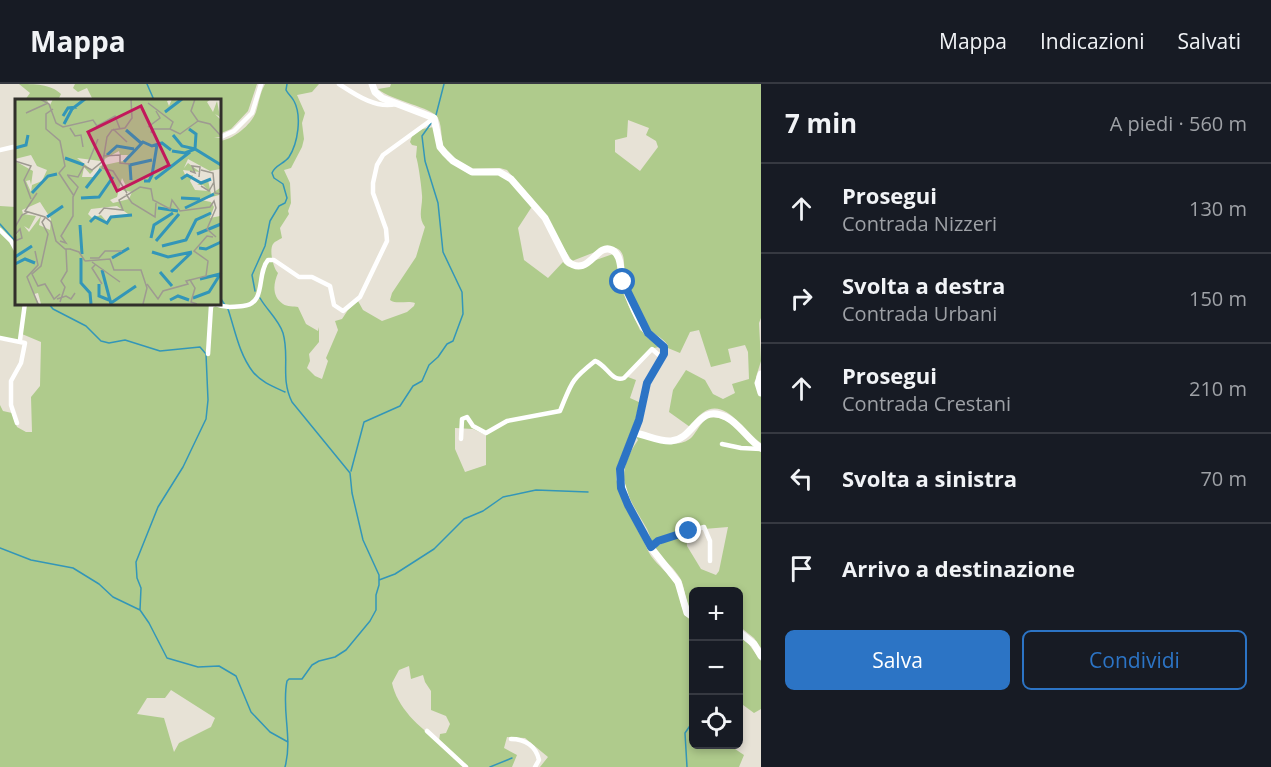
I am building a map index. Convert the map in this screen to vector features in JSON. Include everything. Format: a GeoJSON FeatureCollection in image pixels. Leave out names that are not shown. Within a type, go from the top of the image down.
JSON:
{"type":"FeatureCollection","features":[{"type":"Feature","properties":{"kind":"street"},"geometry":{"type":"LineString","coordinates":[[220,138],[234,131],[252,113],[261,84]]}},
{"type":"Feature","properties":{"kind":"street"},"geometry":{"type":"LineString","coordinates":[[339,84],[383,106],[396,104]]}},
{"type":"Feature","properties":{"kind":"street"},"geometry":{"type":"LineString","coordinates":[[372,84],[375,92],[382,98],[434,119]]}},
{"type":"Feature","properties":{"kind":"street"},"geometry":{"type":"LineString","coordinates":[[208,354],[211,306],[215,304],[222,308],[250,306],[260,292],[262,270],[268,260],[274,260],[299,277],[312,277],[330,286],[333,305],[344,311],[360,297],[387,241],[386,229],[373,193],[377,165],[383,155],[434,119]]}},
{"type":"Feature","properties":{"kind":"street"},"geometry":{"type":"LineString","coordinates":[[434,119],[440,147],[453,161],[472,172],[499,172],[511,179],[545,218],[567,261],[577,266],[585,265],[607,249],[613,250],[620,259],[623,282],[641,321],[648,333],[664,347],[663,356],[647,383],[635,433],[620,469],[620,479],[628,505],[651,547],[678,582],[684,607],[689,615]]}},
{"type":"Feature","properties":{"kind":"street"},"geometry":{"type":"LineString","coordinates":[[0,150],[15,148]]}},
{"type":"Feature","properties":{"kind":"street"},"geometry":{"type":"LineString","coordinates":[[0,230],[15,248]]}},
{"type":"Feature","properties":{"kind":"street"},"geometry":{"type":"LineString","coordinates":[[20,340],[25,304]]}},
{"type":"Feature","properties":{"kind":"street"},"geometry":{"type":"LineString","coordinates":[[0,338],[20,340],[25,343],[21,363],[11,381],[11,405],[17,423]]}},
{"type":"Feature","properties":{"kind":"street"},"geometry":{"type":"LineString","coordinates":[[461,439],[462,419],[467,417],[473,426],[486,434],[507,421],[560,411],[569,386],[576,377],[596,361],[620,380],[652,349],[663,356]]}},
{"type":"Feature","properties":{"kind":"street"},"geometry":{"type":"LineString","coordinates":[[761,374],[759,383],[761,393]]}},
{"type":"Feature","properties":{"kind":"street"},"geometry":{"type":"LineString","coordinates":[[635,433],[670,442],[687,435],[700,418],[710,414],[728,418],[761,449]]}},
{"type":"Feature","properties":{"kind":"street"},"geometry":{"type":"LineString","coordinates":[[722,444],[761,449]]}},
{"type":"Feature","properties":{"kind":"street"},"geometry":{"type":"LineString","coordinates":[[651,547],[658,541],[704,527],[710,541],[710,561]]}},
{"type":"Feature","properties":{"kind":"street"},"geometry":{"type":"LineString","coordinates":[[743,635],[754,645],[761,656]]}},
{"type":"Feature","properties":{"kind":"street"},"geometry":{"type":"LineString","coordinates":[[427,731],[466,767]]}},
{"type":"Feature","properties":{"kind":"street"},"geometry":{"type":"LineString","coordinates":[[511,738],[520,739],[537,751],[539,760],[535,767]]}},
{"type":"Feature","properties":{"kind":"green space"},"geometry":{"type":"Polygon","coordinates":[[[19,84],[47,86],[61,94],[58,99],[26,99],[30,93],[19,84]]]}},
{"type":"Feature","properties":{"kind":"green space"},"geometry":{"type":"Polygon","coordinates":[[[75,84],[257,84],[248,111],[231,129],[220,134],[220,99],[92,99],[87,88],[78,92],[73,88],[75,84]]]}},
{"type":"Feature","properties":{"kind":"green space"},"geometry":{"type":"Polygon","coordinates":[[[265,84],[319,84],[312,92],[297,95],[305,113],[302,123],[304,139],[291,168],[284,170],[290,183],[291,203],[289,214],[280,228],[282,238],[274,243],[271,250],[273,263],[278,273],[274,286],[277,298],[285,305],[298,307],[306,324],[318,331],[319,327],[319,342],[309,354],[310,361],[307,368],[322,379],[328,361],[326,358],[338,330],[335,321],[342,319],[358,301],[363,310],[382,321],[407,312],[414,306],[415,303],[412,302],[390,300],[392,293],[416,257],[425,227],[421,215],[422,195],[416,157],[417,146],[410,142],[412,136],[422,129],[434,127],[447,160],[469,174],[500,174],[535,202],[507,170],[500,168],[470,169],[445,151],[440,122],[434,114],[378,89],[390,87],[391,84],[761,84],[761,318],[759,323],[761,361],[756,377],[761,396],[761,443],[728,413],[719,409],[710,409],[700,415],[690,427],[669,412],[673,390],[686,370],[705,380],[713,394],[723,399],[735,393],[732,384],[749,379],[748,352],[745,345],[728,349],[731,362],[711,367],[699,330],[690,332],[680,353],[663,346],[650,349],[625,376],[636,380],[630,398],[641,403],[634,432],[663,442],[679,443],[692,437],[707,418],[715,417],[730,423],[761,452],[761,648],[754,638],[743,629],[743,587],[689,587],[689,606],[680,578],[655,548],[625,486],[626,465],[638,440],[634,433],[617,470],[619,490],[623,500],[649,553],[673,580],[678,589],[682,608],[689,617],[689,749],[735,749],[744,755],[739,767],[540,767],[548,757],[525,738],[507,737],[504,748],[517,755],[512,767],[0,767],[0,405],[3,411],[12,413],[17,427],[26,432],[32,432],[31,397],[40,386],[41,342],[22,334],[21,341],[0,340],[0,206],[15,207],[15,304],[220,304],[220,141],[241,131],[256,112],[265,84]],[[628,120],[627,137],[615,140],[615,152],[640,171],[658,147],[656,141],[646,135],[649,128],[628,120]],[[536,205],[531,208],[518,228],[524,260],[548,278],[563,262],[573,268],[613,254],[617,257],[619,284],[640,330],[663,346],[668,345],[649,329],[632,300],[626,283],[624,259],[620,250],[608,247],[572,261],[536,205]],[[455,428],[455,449],[465,472],[486,465],[486,435],[473,429],[455,428]],[[728,527],[704,529],[686,534],[687,546],[701,569],[716,575],[719,571],[728,527]],[[409,666],[399,670],[392,683],[395,692],[410,716],[439,741],[440,734],[446,733],[450,724],[446,716],[431,710],[431,691],[423,675],[411,679],[409,666]],[[171,690],[165,698],[147,698],[137,714],[164,718],[174,752],[179,743],[211,727],[215,718],[171,690]]]}},
{"type":"Feature","properties":{"kind":"green space"},"geometry":{"type":"Polygon","coordinates":[[[743,639],[761,661],[761,709],[754,713],[743,705],[743,639]]]}},
{"type":"Feature","properties":{"kind":"waterway"},"geometry":{"type":"LineString","coordinates":[[147,84],[154,99]]}},
{"type":"Feature","properties":{"kind":"waterway"},"geometry":{"type":"LineString","coordinates":[[255,291],[252,275],[265,246],[270,221],[287,198],[283,184],[274,178],[272,173],[289,157],[298,129],[298,114],[286,90],[287,84]]}},
{"type":"Feature","properties":{"kind":"waterway"},"geometry":{"type":"LineString","coordinates":[[436,115],[444,84]]}},
{"type":"Feature","properties":{"kind":"waterway"},"geometry":{"type":"LineString","coordinates":[[351,471],[364,422],[400,406],[413,386],[422,381],[429,365],[447,344],[453,341],[463,314],[462,292],[443,252],[438,203],[425,161],[422,136],[432,122]]}},
{"type":"Feature","properties":{"kind":"waterway"},"geometry":{"type":"LineString","coordinates":[[0,224],[15,241]]}},
{"type":"Feature","properties":{"kind":"waterway"},"geometry":{"type":"LineString","coordinates":[[220,298],[225,305]]}},
{"type":"Feature","properties":{"kind":"waterway"},"geometry":{"type":"LineString","coordinates":[[260,298],[283,333],[288,393],[292,402],[350,473],[352,493],[363,540],[379,575],[376,610],[346,650],[335,657],[312,665],[302,679],[287,681],[285,702],[288,745],[285,767]]}},
{"type":"Feature","properties":{"kind":"waterway"},"geometry":{"type":"LineString","coordinates":[[49,304],[53,309],[86,326],[101,341],[109,343],[125,340],[160,351],[200,347],[206,354],[208,400],[206,419],[183,467],[158,507],[136,562],[137,578],[141,588],[140,610]]}},
{"type":"Feature","properties":{"kind":"waterway"},"geometry":{"type":"LineString","coordinates":[[228,309],[248,365],[256,376],[285,392]]}},
{"type":"Feature","properties":{"kind":"waterway"},"geometry":{"type":"LineString","coordinates":[[379,580],[395,574],[434,549],[464,519],[483,511],[503,497],[536,490],[588,492]]}},
{"type":"Feature","properties":{"kind":"waterway"},"geometry":{"type":"LineString","coordinates":[[0,548],[31,560],[73,568],[99,584],[113,597],[140,610],[167,658],[198,667],[219,666],[236,676],[251,712],[270,732],[288,742]]}},
{"type":"Feature","properties":{"kind":"waterway"},"geometry":{"type":"LineString","coordinates":[[687,767],[685,733],[689,727]]}},
{"type":"Feature","properties":{"kind":"waterway"},"geometry":{"type":"LineString","coordinates":[[490,767],[512,758]]}},
{"type":"Feature","properties":{"kind":"route"},"geometry":{"type":"LineString","coordinates":[[623,282],[641,321],[648,333],[661,342],[664,354],[647,383],[635,433],[620,469],[621,488],[651,547],[658,541],[689,531]]}}]}
